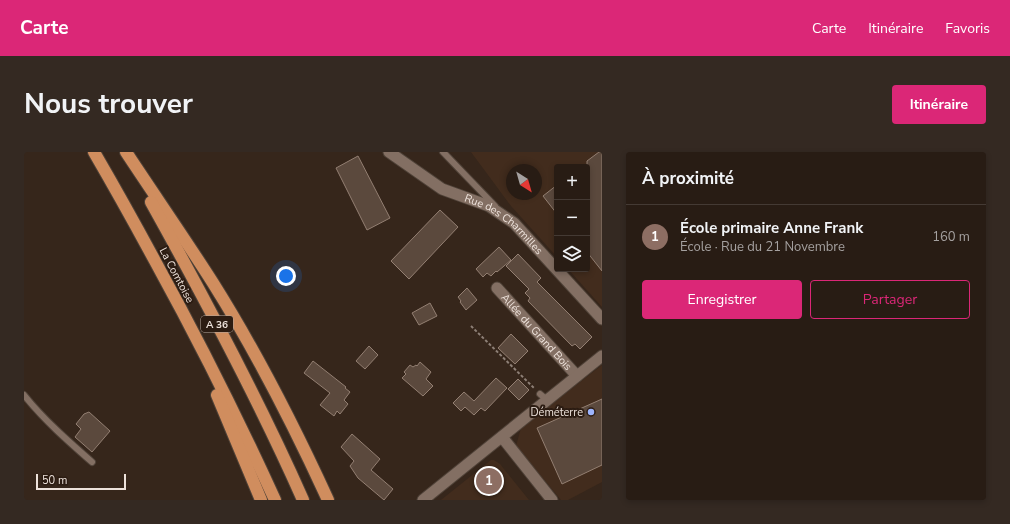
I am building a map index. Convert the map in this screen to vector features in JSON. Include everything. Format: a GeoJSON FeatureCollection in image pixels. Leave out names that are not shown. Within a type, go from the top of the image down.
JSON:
{"type":"FeatureCollection","features":[{"type":"Feature","properties":{"kind":"highway","name":"La Comtoise"},"geometry":{"type":"LineString","coordinates":[[94,152],[176,300],[221,387],[276,500]]}},
{"type":"Feature","properties":{"kind":"highway","name":"La Comtoise"},"geometry":{"type":"LineString","coordinates":[[122,152],[182,258],[218,326],[279,448],[303,500]]}},
{"type":"Feature","properties":{"kind":"highway"},"geometry":{"type":"LineString","coordinates":[[126,152],[214,284],[271,383],[300,439],[328,500]]}},
{"type":"Feature","properties":{"kind":"highway"},"geometry":{"type":"LineString","coordinates":[[176,300],[261,500]]}},
{"type":"Feature","properties":{"kind":"street","name":"Rue des Charmilles"},"geometry":{"type":"LineString","coordinates":[[389,152],[442,189],[489,206],[514,223],[602,319]]}},
{"type":"Feature","properties":{"kind":"street","name":"Allée du Grand Bois"},"geometry":{"type":"LineString","coordinates":[[497,288],[578,376]]}},
{"type":"Feature","properties":{"kind":"street"},"geometry":{"type":"LineString","coordinates":[[423,500],[502,438],[544,397],[578,376],[602,356]]}},
{"type":"Feature","properties":{"kind":"street"},"geometry":{"type":"LineString","coordinates":[[502,438],[552,500]]}},
{"type":"Feature","properties":{"kind":"lane"},"geometry":{"type":"LineString","coordinates":[[443,152],[506,218]]}},
{"type":"Feature","properties":{"kind":"lane"},"geometry":{"type":"LineString","coordinates":[[24,396],[35,409],[92,462]]}},
{"type":"Feature","properties":{"kind":"path"},"geometry":{"type":"LineString","coordinates":[[471,326],[544,397]]}},
{"type":"Feature","properties":{"kind":"shaded area"},"geometry":{"type":"Polygon","coordinates":[[[471,152],[602,152],[602,307],[571,272],[590,272],[590,164],[554,164],[554,254],[507,200],[542,200],[542,164],[506,164],[506,199],[471,152]]]}},
{"type":"Feature","properties":{"kind":"shaded area"},"geometry":{"type":"Polygon","coordinates":[[[602,365],[602,482],[568,500],[561,500],[516,446],[521,428],[602,365]]]}},
{"type":"Feature","properties":{"kind":"shaded area"},"geometry":{"type":"Polygon","coordinates":[[[491,460],[494,460],[500,464],[529,500],[441,500],[491,460]]]}},
{"type":"Feature","properties":{"kind":"building"},"geometry":{"type":"Polygon","coordinates":[[[599,152],[602,152],[602,271],[590,256],[590,164],[587,164],[587,161],[599,152]]]}},
{"type":"Feature","properties":{"kind":"building"},"geometry":{"type":"Polygon","coordinates":[[[358,156],[390,218],[367,230],[336,168],[358,156]]]}},
{"type":"Feature","properties":{"kind":"building"},"geometry":{"type":"Polygon","coordinates":[[[554,187],[554,210],[543,196],[554,187]]]}},
{"type":"Feature","properties":{"kind":"building"},"geometry":{"type":"Polygon","coordinates":[[[440,210],[458,227],[409,279],[391,261],[440,210]]]}},
{"type":"Feature","properties":{"kind":"building"},"geometry":{"type":"Polygon","coordinates":[[[499,247],[511,260],[491,276],[487,273],[483,277],[476,269],[499,247]]]}},
{"type":"Feature","properties":{"kind":"building"},"geometry":{"type":"Polygon","coordinates":[[[518,254],[541,278],[537,282],[592,337],[580,349],[575,344],[572,346],[528,301],[530,298],[525,293],[529,289],[506,266],[518,254]]]}},
{"type":"Feature","properties":{"kind":"building"},"geometry":{"type":"Polygon","coordinates":[[[467,288],[477,300],[466,310],[458,297],[467,288]]]}},
{"type":"Feature","properties":{"kind":"building"},"geometry":{"type":"Polygon","coordinates":[[[430,303],[437,316],[419,325],[412,313],[430,303]]]}},
{"type":"Feature","properties":{"kind":"building"},"geometry":{"type":"Polygon","coordinates":[[[511,334],[528,351],[515,364],[498,348],[511,334]]]}},
{"type":"Feature","properties":{"kind":"building"},"geometry":{"type":"Polygon","coordinates":[[[369,346],[378,355],[365,369],[356,361],[369,346]]]}},
{"type":"Feature","properties":{"kind":"building"},"geometry":{"type":"Polygon","coordinates":[[[313,361],[346,387],[345,388],[350,392],[344,400],[348,404],[340,414],[337,411],[334,416],[320,405],[330,393],[304,373],[313,361]]]}},
{"type":"Feature","properties":{"kind":"building"},"geometry":{"type":"Polygon","coordinates":[[[420,362],[431,372],[426,379],[433,386],[423,396],[402,378],[406,374],[404,372],[410,365],[413,367],[416,365],[417,366],[420,362]]]}},
{"type":"Feature","properties":{"kind":"building"},"geometry":{"type":"Polygon","coordinates":[[[496,378],[507,388],[485,411],[481,408],[474,415],[465,407],[461,411],[453,403],[464,392],[474,401],[496,378]]]}},
{"type":"Feature","properties":{"kind":"building"},"geometry":{"type":"Polygon","coordinates":[[[518,379],[529,390],[519,400],[508,389],[518,379]]]}},
{"type":"Feature","properties":{"kind":"building"},"geometry":{"type":"Polygon","coordinates":[[[602,399],[602,465],[562,484],[537,428],[602,399]]]}},
{"type":"Feature","properties":{"kind":"building"},"geometry":{"type":"Polygon","coordinates":[[[89,412],[110,431],[92,452],[75,437],[81,429],[76,424],[84,414],[89,412]]]}},
{"type":"Feature","properties":{"kind":"building"},"geometry":{"type":"Polygon","coordinates":[[[352,434],[380,459],[371,470],[393,489],[384,500],[358,478],[350,466],[354,461],[341,447],[352,434]]]}},
{"type":"Feature","properties":{"kind":"place","name":"Déméterre"},"geometry":{"type":"Point","coordinates":[591,412]}},
{"type":"Feature","properties":{"kind":"place","name":"École primaire Anne Frank"},"geometry":{"type":"Point","coordinates":[489,481]}}]}
